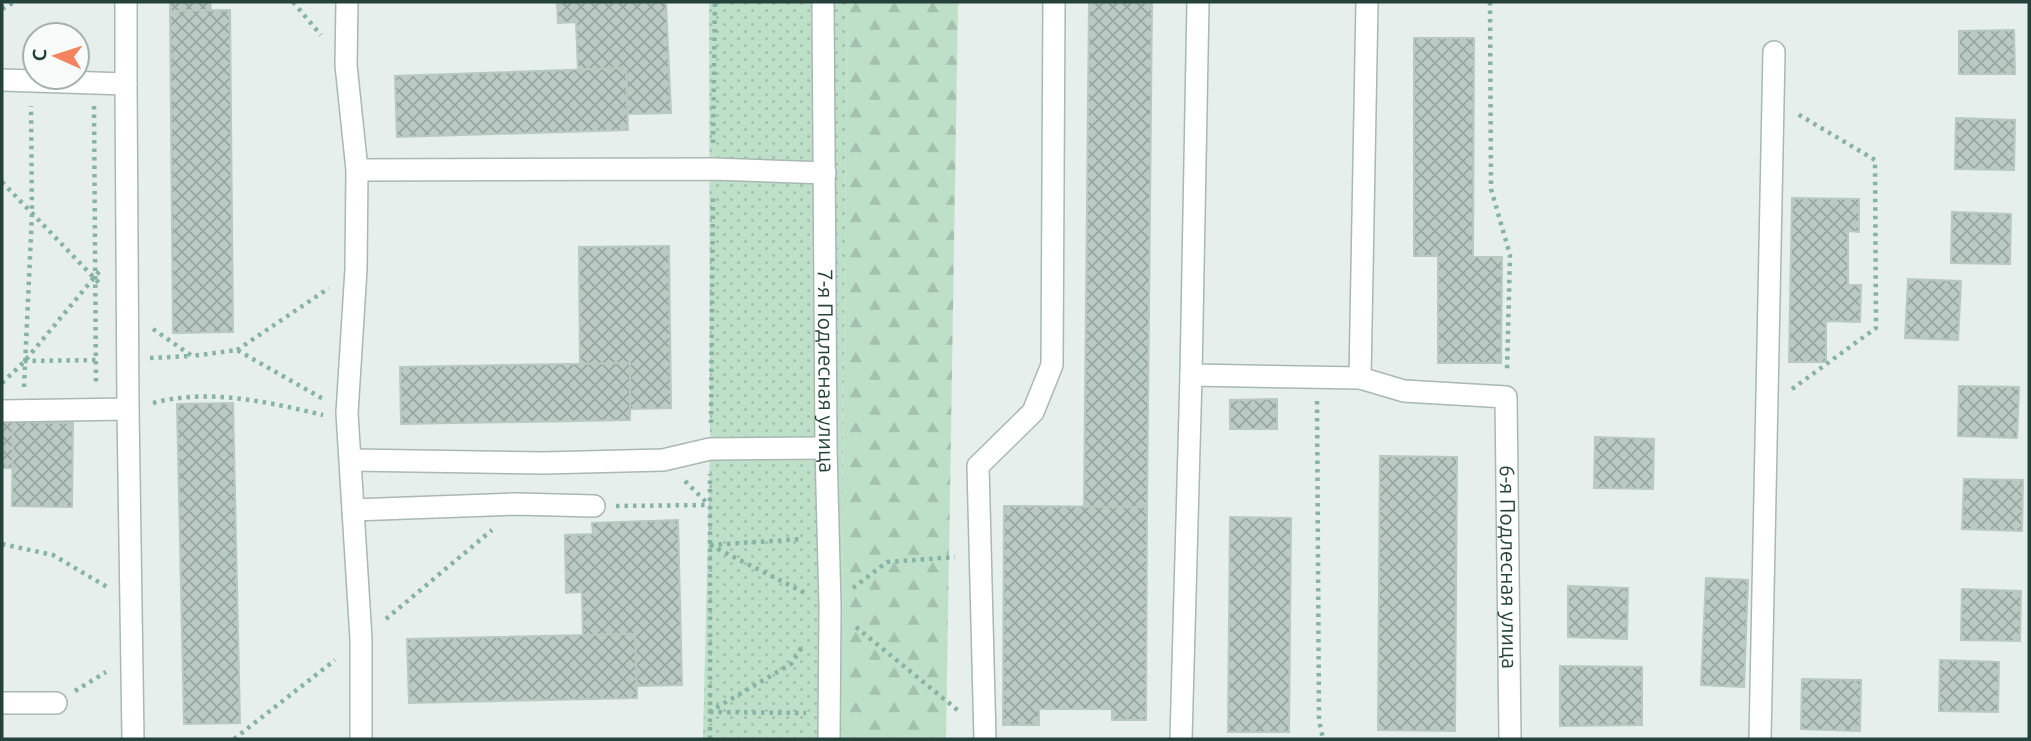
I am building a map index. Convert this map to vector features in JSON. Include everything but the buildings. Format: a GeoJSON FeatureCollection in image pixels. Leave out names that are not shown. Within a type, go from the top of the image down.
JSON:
{"type":"FeatureCollection","features":[{"type":"Feature","properties":{"kind":"street"},"geometry":{"type":"LineString","coordinates":[[127,2],[127,312],[133,739]]}},
{"type":"Feature","properties":{"kind":"street"},"geometry":{"type":"LineString","coordinates":[[348,2],[346,65],[357,170],[356,268],[347,417],[361,639],[361,739]]}},
{"type":"Feature","properties":{"kind":"street","name":"7-я Подлесная улица"},"geometry":{"type":"LineString","coordinates":[[823,2],[829,739]]}},
{"type":"Feature","properties":{"kind":"street"},"geometry":{"type":"LineString","coordinates":[[985,736],[978,466],[1033,412],[1052,365],[1054,2]]}},
{"type":"Feature","properties":{"kind":"street"},"geometry":{"type":"LineString","coordinates":[[1181,739],[1198,2]]}},
{"type":"Feature","properties":{"kind":"street"},"geometry":{"type":"LineString","coordinates":[[1360,379],[1367,2]]}},
{"type":"Feature","properties":{"kind":"street"},"geometry":{"type":"LineString","coordinates":[[1760,739],[1774,52]]}},
{"type":"Feature","properties":{"kind":"street"},"geometry":{"type":"LineString","coordinates":[[2,79],[21,80]]}},
{"type":"Feature","properties":{"kind":"street"},"geometry":{"type":"LineString","coordinates":[[91,83],[126,84]]}},
{"type":"Feature","properties":{"kind":"street"},"geometry":{"type":"LineString","coordinates":[[357,170],[713,169],[825,173]]}},
{"type":"Feature","properties":{"kind":"street"},"geometry":{"type":"LineString","coordinates":[[1191,375],[1360,379],[1404,391],[1506,397]]}},
{"type":"Feature","properties":{"kind":"street","name":"6-я Подлесная улица"},"geometry":{"type":"LineString","coordinates":[[1506,397],[1510,739]]}},
{"type":"Feature","properties":{"kind":"street"},"geometry":{"type":"LineString","coordinates":[[2,411],[128,409]]}},
{"type":"Feature","properties":{"kind":"street"},"geometry":{"type":"LineString","coordinates":[[351,460],[544,463],[663,460],[710,449],[826,448]]}},
{"type":"Feature","properties":{"kind":"street"},"geometry":{"type":"LineString","coordinates":[[353,510],[517,504],[594,506]]}},
{"type":"Feature","properties":{"kind":"street"},"geometry":{"type":"LineString","coordinates":[[2,703],[56,703]]}},
{"type":"Feature","properties":{"kind":"path"},"geometry":{"type":"LineString","coordinates":[[2,9],[14,2]]}},
{"type":"Feature","properties":{"kind":"path"},"geometry":{"type":"LineString","coordinates":[[710,739],[709,505],[715,2]]}},
{"type":"Feature","properties":{"kind":"path"},"geometry":{"type":"LineString","coordinates":[[1490,2],[1491,189],[1510,255],[1506,397]]}},
{"type":"Feature","properties":{"kind":"path"},"geometry":{"type":"LineString","coordinates":[[94,83],[93,277],[96,410]]}},
{"type":"Feature","properties":{"kind":"path"},"geometry":{"type":"LineString","coordinates":[[24,411],[32,214],[31,91]]}},
{"type":"Feature","properties":{"kind":"path"},"geometry":{"type":"LineString","coordinates":[[1766,408],[1876,328],[1875,160],[1773,99]]}},
{"type":"Feature","properties":{"kind":"path"},"geometry":{"type":"LineString","coordinates":[[2,183],[127,312],[191,356],[237,350],[356,268]]}},
{"type":"Feature","properties":{"kind":"path"},"geometry":{"type":"LineString","coordinates":[[2,383],[24,362],[93,277],[127,242]]}},
{"type":"Feature","properties":{"kind":"path"},"geometry":{"type":"LineString","coordinates":[[237,350],[347,417]]}},
{"type":"Feature","properties":{"kind":"path"},"geometry":{"type":"LineString","coordinates":[[1317,378],[1319,720],[1323,739]]}},
{"type":"Feature","properties":{"kind":"path"},"geometry":{"type":"LineString","coordinates":[[128,409],[177,396],[260,400],[347,417]]}},
{"type":"Feature","properties":{"kind":"path"},"geometry":{"type":"LineString","coordinates":[[234,739],[361,639],[510,515],[517,504]]}},
{"type":"Feature","properties":{"kind":"path"},"geometry":{"type":"LineString","coordinates":[[594,506],[709,505]]}},
{"type":"Feature","properties":{"kind":"path"},"geometry":{"type":"LineString","coordinates":[[709,545],[829,537]]}},
{"type":"Feature","properties":{"kind":"path"},"geometry":{"type":"LineString","coordinates":[[2,544],[54,555],[131,601]]}},
{"type":"Feature","properties":{"kind":"path"},"geometry":{"type":"LineString","coordinates":[[709,545],[830,606],[985,736]]}},
{"type":"Feature","properties":{"kind":"path"},"geometry":{"type":"LineString","coordinates":[[709,712],[790,664],[830,606],[887,562],[980,555]]}},
{"type":"Feature","properties":{"kind":"path"},"geometry":{"type":"LineString","coordinates":[[56,703],[132,657]]}},
{"type":"Feature","properties":{"kind":"path"},"geometry":{"type":"LineString","coordinates":[[709,712],[830,713]]}},
{"type":"Feature","properties":{"kind":"green space"},"geometry":{"type":"Polygon","coordinates":[[[709,2],[847,2],[841,739],[703,739],[710,449],[709,2]]]}},
{"type":"Feature","properties":{"kind":"green space"},"geometry":{"type":"Polygon","coordinates":[[[847,2],[958,2],[946,739],[841,739],[847,2]]]}}]}
